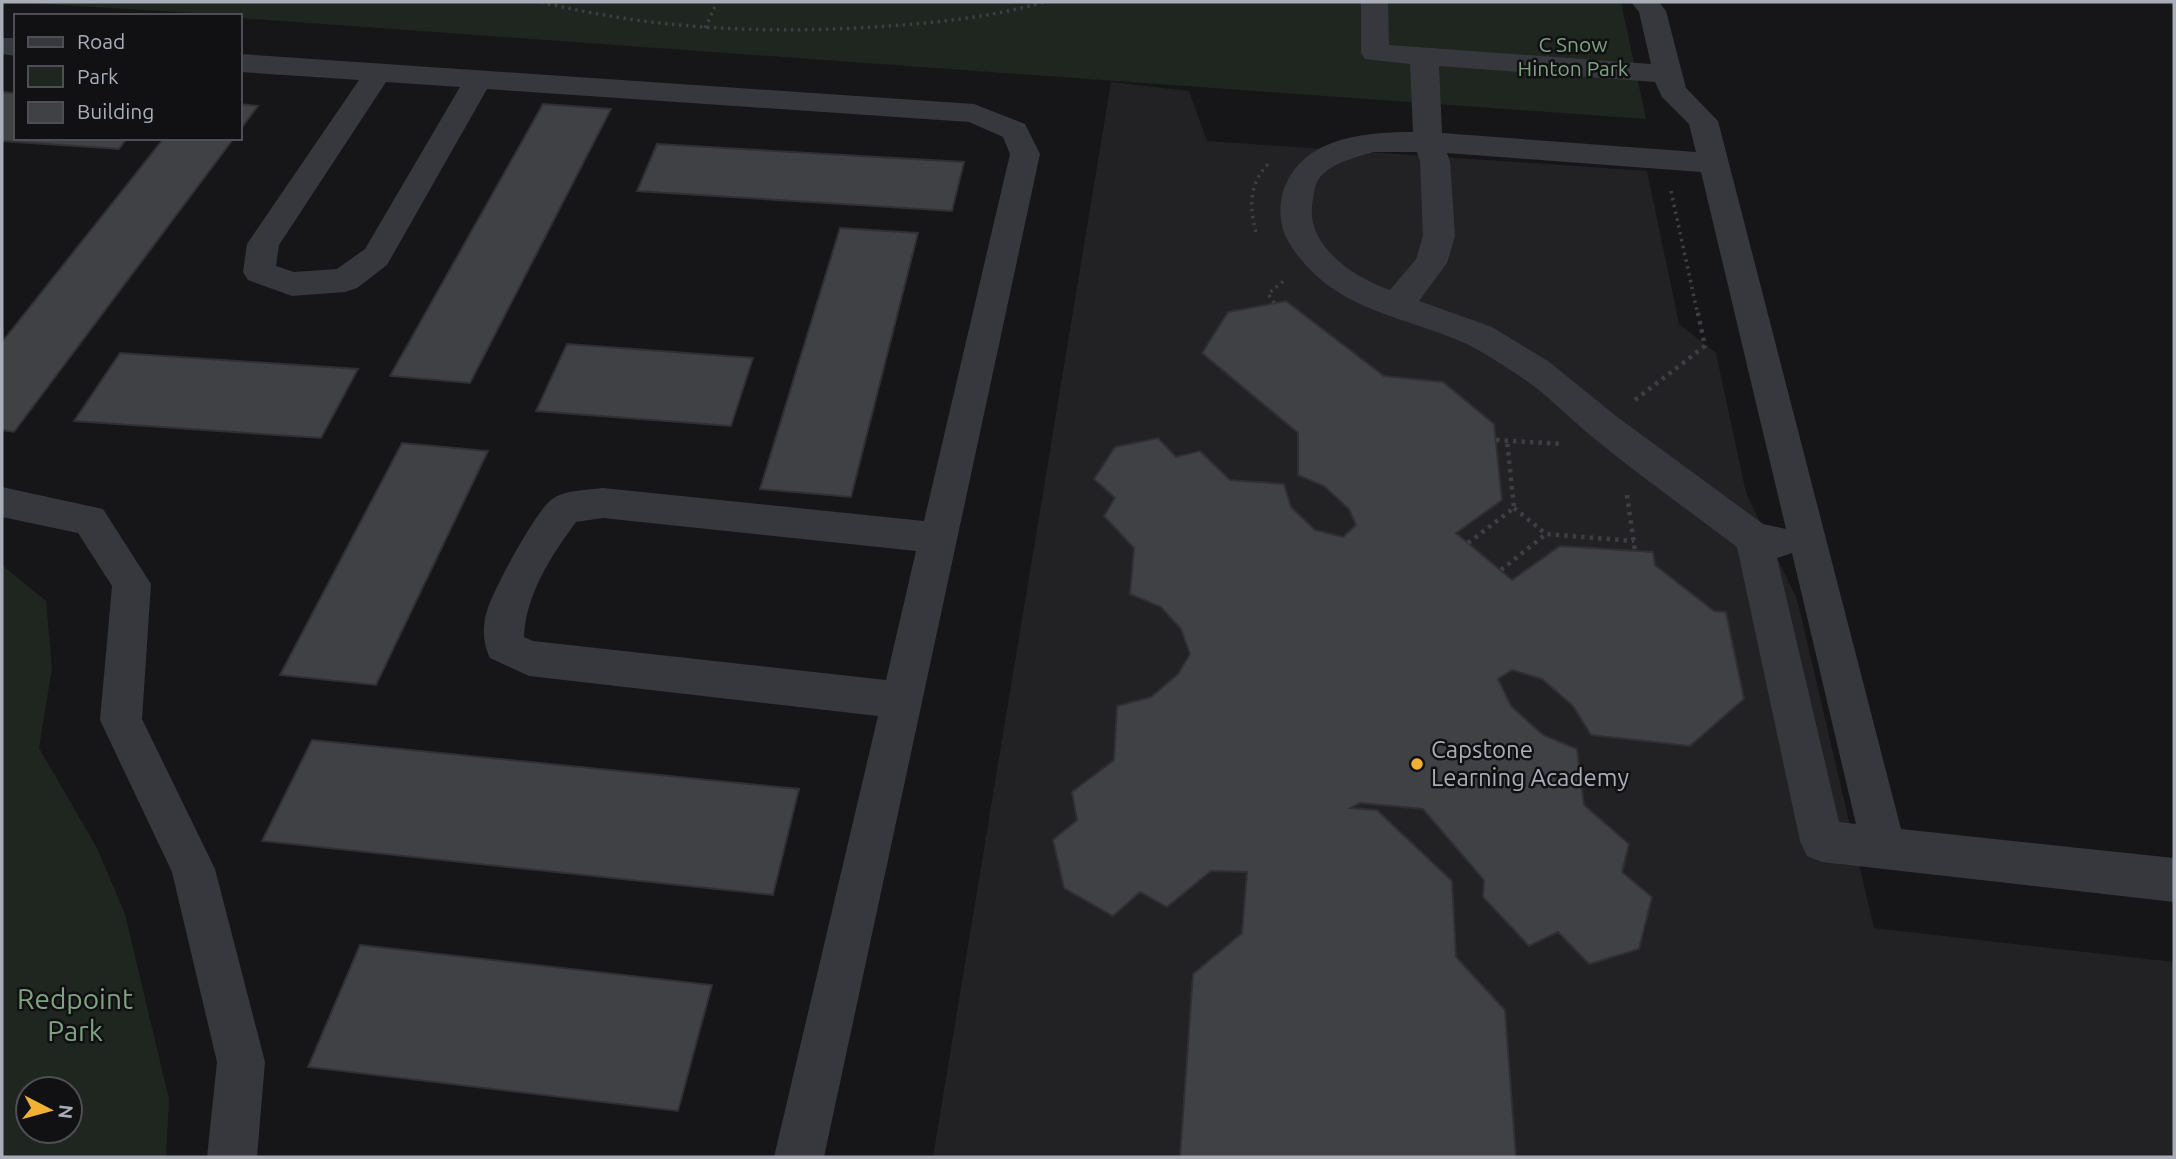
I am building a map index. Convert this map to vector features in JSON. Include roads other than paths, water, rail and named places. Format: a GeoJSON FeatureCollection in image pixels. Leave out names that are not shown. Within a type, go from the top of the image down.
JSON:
{"type":"FeatureCollection","features":[{"type":"Feature","properties":{"kind":"street"},"geometry":{"type":"LineString","coordinates":[[1374,2],[1375,53],[1668,74]]}},
{"type":"Feature","properties":{"kind":"street"},"geometry":{"type":"LineString","coordinates":[[1651,5],[1672,90],[1703,121],[1884,848]]}},
{"type":"Feature","properties":{"kind":"street"},"geometry":{"type":"LineString","coordinates":[[1397,305],[1431,263],[1439,236],[1435,161],[1428,142],[1424,57]]}},
{"type":"Feature","properties":{"kind":"street"},"geometry":{"type":"LineString","coordinates":[[242,63],[974,113],[1015,131],[1025,155],[799,1157]]}},
{"type":"Feature","properties":{"kind":"street"},"geometry":{"type":"LineString","coordinates":[[378,73],[263,244],[259,272],[292,284],[345,279],[376,257],[478,80]]}},
{"type":"Feature","properties":{"kind":"street"},"geometry":{"type":"LineString","coordinates":[[1714,163],[1428,142],[1371,142],[1336,153],[1311,167],[1300,186],[1295,208],[1300,235],[1336,277],[1371,296],[1480,336],[1535,370],[1603,426],[1754,540],[1809,545]]}},
{"type":"Feature","properties":{"kind":"street"},"geometry":{"type":"LineString","coordinates":[[2,502],[90,520],[132,584],[121,720],[193,869],[241,1062],[232,1157]]}},
{"type":"Feature","properties":{"kind":"street"},"geometry":{"type":"LineString","coordinates":[[903,700],[529,658],[504,646],[506,612],[541,541],[565,509],[603,503],[938,538]]}},
{"type":"Feature","properties":{"kind":"street"},"geometry":{"type":"LineString","coordinates":[[1754,540],[1822,841],[2174,880]]}},
{"type":"Feature","properties":{"kind":"place","name":"Capstone Learning Academy"},"geometry":{"type":"Point","coordinates":[1417,764]}},
{"type":"Feature","properties":{"kind":"park label","name":"C Snow Hinton Park"},"geometry":{"type":"Point","coordinates":[1573,57]}},
{"type":"Feature","properties":{"kind":"park label","name":"Redpoint Park"},"geometry":{"type":"Point","coordinates":[75,1015]}}]}
